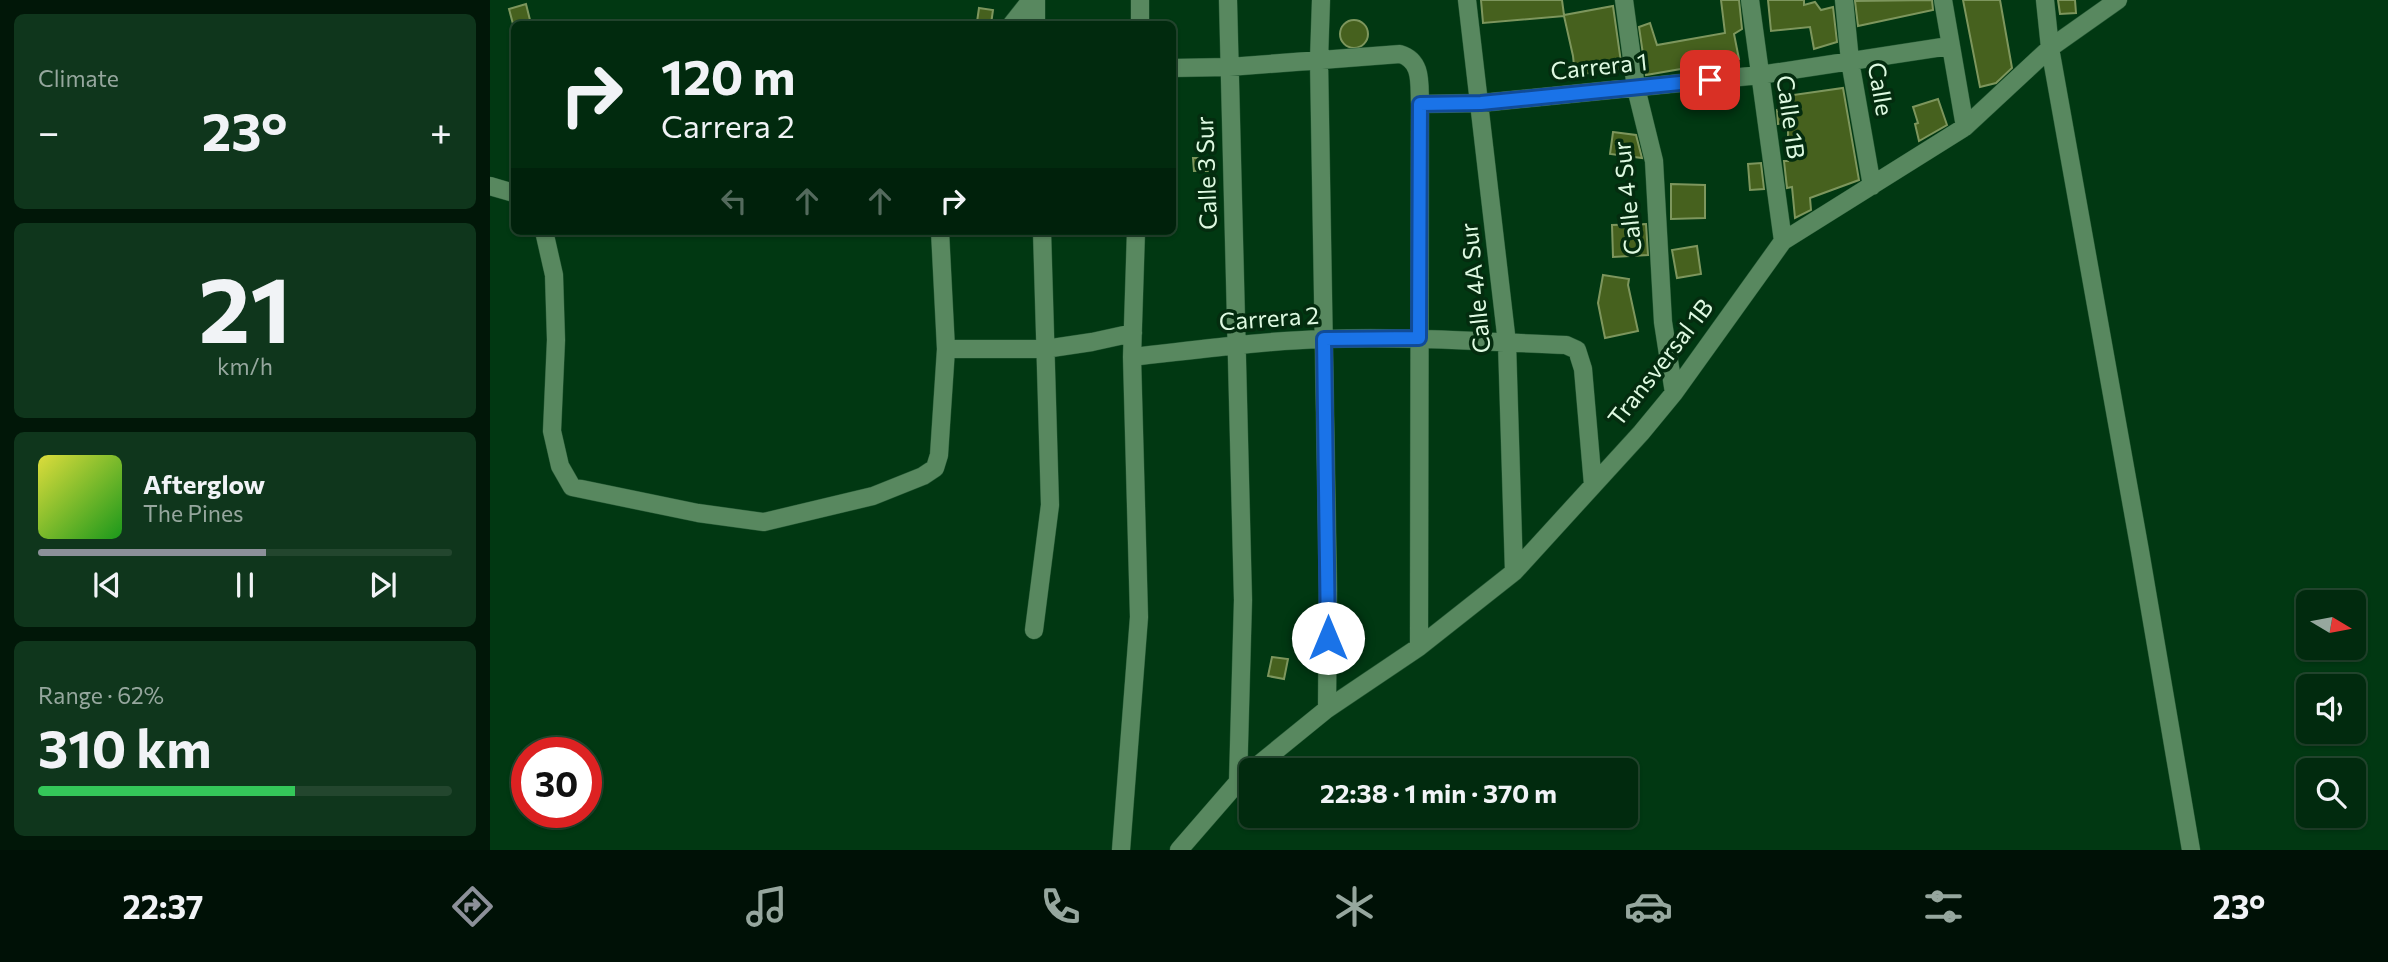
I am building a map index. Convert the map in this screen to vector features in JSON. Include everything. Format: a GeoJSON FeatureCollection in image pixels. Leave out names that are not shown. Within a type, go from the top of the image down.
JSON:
{"type":"FeatureCollection","features":[{"type":"Feature","properties":{"kind":"street"},"geometry":{"type":"LineString","coordinates":[[1015,21],[1034,0]]}},
{"type":"Feature","properties":{"kind":"street"},"geometry":{"type":"LineString","coordinates":[[1034,0],[1036,21]]}},
{"type":"Feature","properties":{"kind":"street"},"geometry":{"type":"LineString","coordinates":[[1140,0],[1140,21]]}},
{"type":"Feature","properties":{"kind":"street","name":"Calle 3 Sur"},"geometry":{"type":"LineString","coordinates":[[1228,0],[1247,758]]}},
{"type":"Feature","properties":{"kind":"street"},"geometry":{"type":"LineString","coordinates":[[1321,0],[1319,60],[1327,709]]}},
{"type":"Feature","properties":{"kind":"street","name":"Calle 4A Sur"},"geometry":{"type":"LineString","coordinates":[[1467,0],[1507,343],[1514,572]]}},
{"type":"Feature","properties":{"kind":"street","name":"Calle 4 Sur"},"geometry":{"type":"LineString","coordinates":[[1624,0],[1636,88],[1654,162],[1663,322],[1674,393]]}},
{"type":"Feature","properties":{"kind":"street","name":"Calle 1B"},"geometry":{"type":"LineString","coordinates":[[1750,0],[1783,241]]}},
{"type":"Feature","properties":{"kind":"street","name":"Calle"},"geometry":{"type":"LineString","coordinates":[[1844,0],[1850,61],[1872,187]]}},
{"type":"Feature","properties":{"kind":"street"},"geometry":{"type":"LineString","coordinates":[[1943,0],[1965,127]]}},
{"type":"Feature","properties":{"kind":"street"},"geometry":{"type":"LineString","coordinates":[[2045,0],[2050,48],[2191,850]]}},
{"type":"Feature","properties":{"kind":"street","name":"Transversal 1B"},"geometry":{"type":"LineString","coordinates":[[1267,758],[1327,709],[1419,648],[1514,572],[1674,393],[1783,241],[1965,127],[2050,48],[2118,0]]}},
{"type":"Feature","properties":{"kind":"street","name":"Carrera 1"},"geometry":{"type":"LineString","coordinates":[[1420,104],[1481,103],[1759,75],[1949,46]]}},
{"type":"Feature","properties":{"kind":"street"},"geometry":{"type":"LineString","coordinates":[[1176,68],[1229,67],[1400,54],[1407,56],[1418,69],[1419,648]]}},
{"type":"Feature","properties":{"kind":"street"},"geometry":{"type":"LineString","coordinates":[[490,186],[511,192]]}},
{"type":"Feature","properties":{"kind":"street"},"geometry":{"type":"LineString","coordinates":[[545,235],[554,275],[556,340],[552,431],[560,466],[572,487],[698,513],[764,522],[873,496],[923,476],[934,468],[939,455],[946,349],[940,235]]}},
{"type":"Feature","properties":{"kind":"street"},"geometry":{"type":"LineString","coordinates":[[1034,630],[1050,505],[1042,235]]}},
{"type":"Feature","properties":{"kind":"street"},"geometry":{"type":"LineString","coordinates":[[1121,850],[1139,617],[1132,357],[1136,235]]}},
{"type":"Feature","properties":{"kind":"street"},"geometry":{"type":"LineString","coordinates":[[946,349],[1045,349],[1133,333]]}},
{"type":"Feature","properties":{"kind":"street","name":"Carrera 2"},"geometry":{"type":"LineString","coordinates":[[1132,357],[1237,345],[1324,339],[1419,338],[1566,345],[1577,350],[1583,369],[1593,485]]}},
{"type":"Feature","properties":{"kind":"street","name":"Transversal 1B"},"geometry":{"type":"LineString","coordinates":[[1179,850],[1239,783]]}},
{"type":"Feature","properties":{"kind":"building"},"geometry":{"type":"Polygon","coordinates":[[[1481,0],[1562,0],[1564,15],[1613,6],[1622,69],[1575,75],[1564,16],[1483,23],[1481,0]]]}},
{"type":"Feature","properties":{"kind":"building"},"geometry":{"type":"Polygon","coordinates":[[[1721,0],[1739,0],[1742,29],[1734,34],[1739,59],[1646,75],[1639,27],[1650,23],[1657,45],[1725,33],[1721,0]]]}},
{"type":"Feature","properties":{"kind":"building"},"geometry":{"type":"Polygon","coordinates":[[[1768,0],[1804,0],[1804,5],[1815,2],[1821,10],[1833,7],[1837,42],[1814,49],[1810,27],[1771,31],[1768,0]]]}},
{"type":"Feature","properties":{"kind":"building"},"geometry":{"type":"Polygon","coordinates":[[[1932,0],[1933,10],[1858,26],[1855,1],[1932,0]]]}},
{"type":"Feature","properties":{"kind":"building"},"geometry":{"type":"Polygon","coordinates":[[[1963,0],[2000,0],[2012,68],[1996,83],[1980,87],[1963,0]]]}},
{"type":"Feature","properties":{"kind":"building"},"geometry":{"type":"Polygon","coordinates":[[[2058,0],[2075,0],[2076,13],[2060,14],[2058,0]]]}},
{"type":"Feature","properties":{"kind":"building"},"geometry":{"type":"Polygon","coordinates":[[[526,4],[530,20],[512,21],[509,9],[526,4]]]}},
{"type":"Feature","properties":{"kind":"building"},"geometry":{"type":"Polygon","coordinates":[[[979,8],[993,10],[991,21],[977,21],[979,8]]]}},
{"type":"Feature","properties":{"kind":"building"},"geometry":{"type":"Polygon","coordinates":[[[1354,20],[1364,24],[1368,34],[1364,44],[1354,48],[1344,44],[1340,34],[1344,24],[1354,20]]]}},
{"type":"Feature","properties":{"kind":"building"},"geometry":{"type":"Polygon","coordinates":[[[1843,88],[1859,180],[1810,198],[1811,210],[1795,218],[1792,187],[1787,188],[1784,161],[1788,161],[1788,123],[1778,124],[1779,97],[1843,88]]]}},
{"type":"Feature","properties":{"kind":"building"},"geometry":{"type":"Polygon","coordinates":[[[1938,99],[1947,125],[1919,141],[1915,124],[1918,123],[1913,107],[1938,99]]]}},
{"type":"Feature","properties":{"kind":"building"},"geometry":{"type":"Polygon","coordinates":[[[1613,132],[1636,135],[1642,158],[1610,154],[1613,132]]]}},
{"type":"Feature","properties":{"kind":"building"},"geometry":{"type":"Polygon","coordinates":[[[1193,158],[1211,158],[1211,171],[1194,171],[1193,158]]]}},
{"type":"Feature","properties":{"kind":"building"},"geometry":{"type":"Polygon","coordinates":[[[1761,163],[1764,189],[1750,190],[1748,164],[1761,163]]]}},
{"type":"Feature","properties":{"kind":"building"},"geometry":{"type":"Polygon","coordinates":[[[1671,184],[1705,185],[1705,218],[1671,219],[1671,184]]]}},
{"type":"Feature","properties":{"kind":"building"},"geometry":{"type":"Polygon","coordinates":[[[1646,224],[1648,255],[1613,257],[1612,225],[1646,224]]]}},
{"type":"Feature","properties":{"kind":"building"},"geometry":{"type":"Polygon","coordinates":[[[1697,246],[1701,274],[1677,278],[1672,250],[1697,246]]]}},
{"type":"Feature","properties":{"kind":"building"},"geometry":{"type":"Polygon","coordinates":[[[1603,275],[1629,279],[1638,331],[1605,338],[1598,303],[1603,275]]]}},
{"type":"Feature","properties":{"kind":"building"},"geometry":{"type":"Polygon","coordinates":[[[1272,657],[1288,659],[1284,679],[1268,676],[1272,657]]]}},
{"type":"Feature","properties":{"kind":"route"},"geometry":{"type":"LineString","coordinates":[[1328,638],[1324,339],[1419,338],[1420,104],[1481,103],[1710,80]]}}]}
